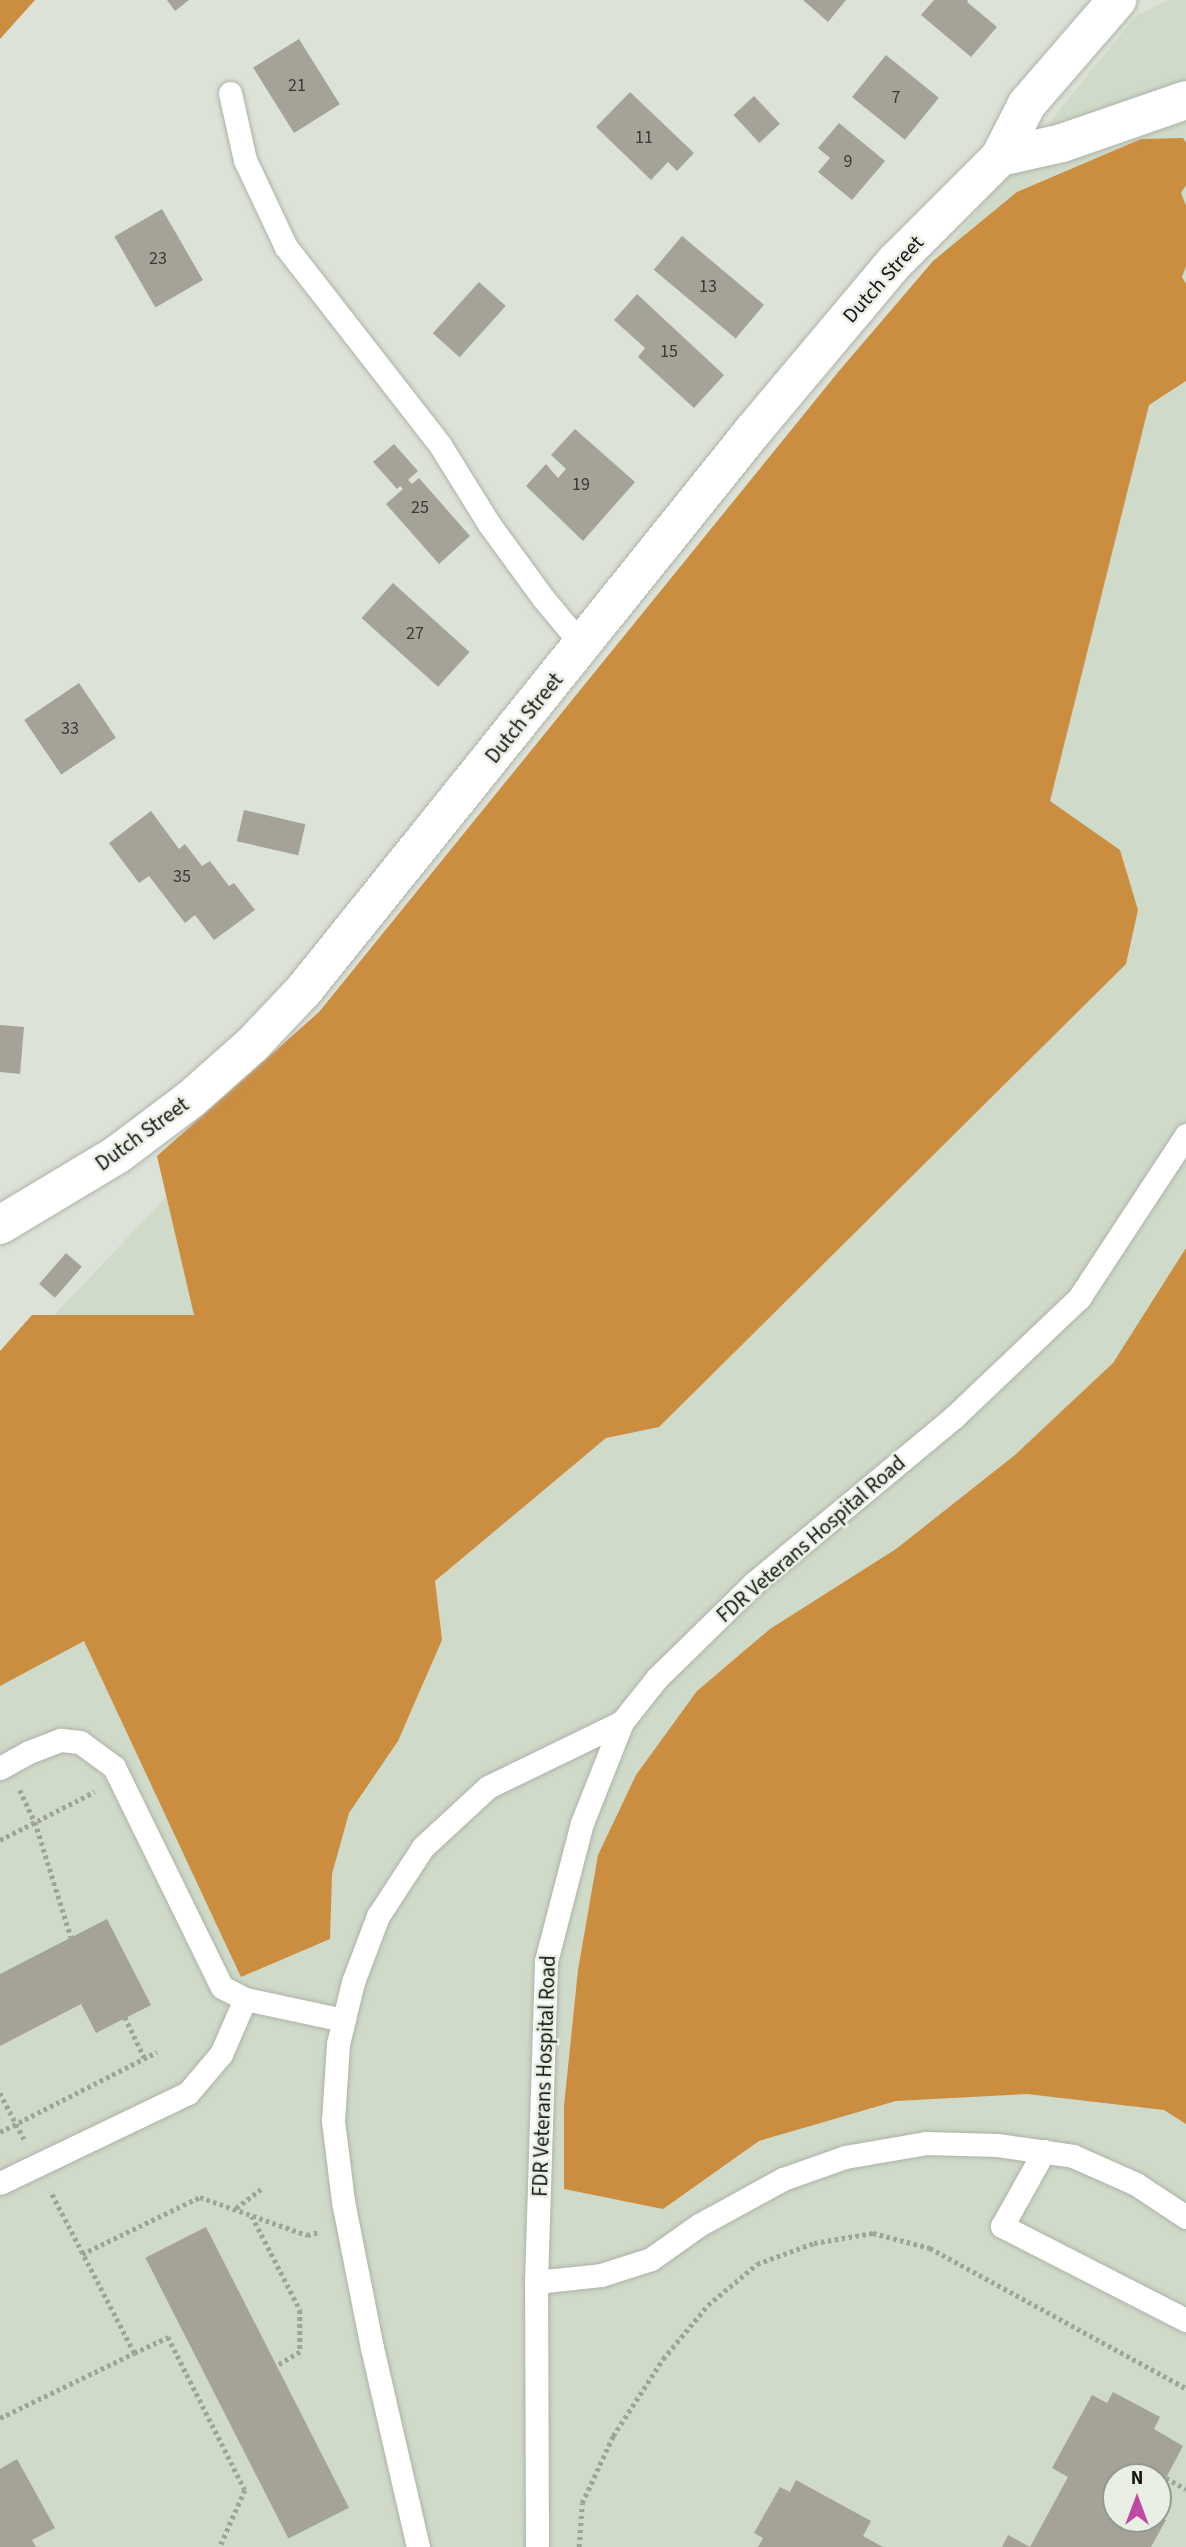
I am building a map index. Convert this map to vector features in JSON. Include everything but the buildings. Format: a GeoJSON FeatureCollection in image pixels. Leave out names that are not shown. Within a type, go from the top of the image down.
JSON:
{"type":"FeatureCollection","features":[{"type":"Feature","properties":{"kind":"street"},"geometry":{"type":"LineString","coordinates":[[1000,157],[1027,104],[1117,0]]}},
{"type":"Feature","properties":{"kind":"street"},"geometry":{"type":"LineString","coordinates":[[1000,157],[1062,143],[1186,100]]}},
{"type":"Feature","properties":{"kind":"street","name":"Dutch Street"},"geometry":{"type":"LineString","coordinates":[[0,1225],[118,1154],[191,1099],[252,1045],[304,990],[753,430],[895,262],[1000,157]]}},
{"type":"Feature","properties":{"kind":"lane"},"geometry":{"type":"LineString","coordinates":[[230,93],[245,160],[286,247],[440,445],[542,598],[583,645]]}},
{"type":"Feature","properties":{"kind":"lane","name":"FDR Veterans Hospital Road"},"geometry":{"type":"LineString","coordinates":[[537,2547],[536,2282],[546,1961],[582,1823],[622,1722],[657,1678],[754,1583],[954,1417],[1079,1297],[1186,1135]]}},
{"type":"Feature","properties":{"kind":"lane"},"geometry":{"type":"LineString","coordinates":[[418,2547],[372,2348],[343,2201],[333,2121],[338,2044],[353,1982],[378,1916],[423,1847],[488,1787],[622,1722]]}},
{"type":"Feature","properties":{"kind":"lane"},"geometry":{"type":"LineString","coordinates":[[0,1768],[29,1752],[61,1740],[80,1742],[114,1767],[222,1987],[245,1999],[344,2020]]}},
{"type":"Feature","properties":{"kind":"lane"},"geometry":{"type":"LineString","coordinates":[[0,2183],[188,2093],[221,2054],[245,1999]]}},
{"type":"Feature","properties":{"kind":"lane"},"geometry":{"type":"LineString","coordinates":[[536,2282],[601,2275],[651,2259],[699,2225],[783,2179],[845,2157],[926,2143],[997,2145],[1073,2155],[1136,2184],[1186,2217]]}},
{"type":"Feature","properties":{"kind":"lane"},"geometry":{"type":"LineString","coordinates":[[1044,2151],[1002,2226],[1186,2320]]}},
{"type":"Feature","properties":{"kind":"path"},"geometry":{"type":"LineString","coordinates":[[0,1840],[100,1789]]}},
{"type":"Feature","properties":{"kind":"path"},"geometry":{"type":"LineString","coordinates":[[35,1822],[71,1937]]}},
{"type":"Feature","properties":{"kind":"path"},"geometry":{"type":"LineString","coordinates":[[125,2017],[145,2059]]}},
{"type":"Feature","properties":{"kind":"path"},"geometry":{"type":"LineString","coordinates":[[0,2132],[157,2052]]}},
{"type":"Feature","properties":{"kind":"path"},"geometry":{"type":"LineString","coordinates":[[0,2093],[16,2124]]}},
{"type":"Feature","properties":{"kind":"path"},"geometry":{"type":"LineString","coordinates":[[235,2209],[261,2189]]}},
{"type":"Feature","properties":{"kind":"path"},"geometry":{"type":"LineString","coordinates":[[82,2254],[200,2197],[307,2235]]}},
{"type":"Feature","properties":{"kind":"path"},"geometry":{"type":"LineString","coordinates":[[251,2215],[300,2310],[300,2352],[277,2366]]}},
{"type":"Feature","properties":{"kind":"path"},"geometry":{"type":"LineString","coordinates":[[68,2228],[134,2353]]}},
{"type":"Feature","properties":{"kind":"path"},"geometry":{"type":"LineString","coordinates":[[579,2547],[582,2503],[613,2436],[663,2359],[708,2305],[758,2264],[814,2243],[873,2233],[930,2248],[1186,2388]]}},
{"type":"Feature","properties":{"kind":"path"},"geometry":{"type":"LineString","coordinates":[[0,2418],[168,2337],[244,2490],[220,2547]]}},
{"type":"Feature","properties":{"kind":"shaded area"},"geometry":{"type":"Polygon","coordinates":[[[0,0],[35,0],[0,39],[0,0]]]}},
{"type":"Feature","properties":{"kind":"shaded area"},"geometry":{"type":"Polygon","coordinates":[[[1167,0],[1186,0],[1186,2547],[0,2547],[0,1372],[224,1136],[1135,17],[1167,0]]]}},
{"type":"Feature","properties":{"kind":"shaded area"},"geometry":{"type":"Polygon","coordinates":[[[1183,138],[1186,143],[1186,185],[1181,193],[1186,206],[1186,266],[1182,277],[1186,284],[1186,381],[1149,405],[1050,801],[1120,850],[1138,910],[1126,964],[659,1427],[606,1438],[435,1581],[442,1640],[398,1741],[349,1813],[332,1874],[330,1939],[241,1977],[84,1641],[0,1686],[0,1351],[32,1315],[194,1315],[157,1156],[319,1012],[839,371],[933,261],[1017,192],[1141,139],[1183,138]]]}},
{"type":"Feature","properties":{"kind":"shaded area"},"geometry":{"type":"Polygon","coordinates":[[[1186,1248],[1186,2124],[1164,2110],[1027,2094],[896,2101],[759,2141],[663,2209],[564,2189],[564,2106],[578,1970],[598,1855],[636,1775],[697,1691],[770,1629],[896,1549],[1015,1455],[1113,1363],[1186,1248]]]}}]}
